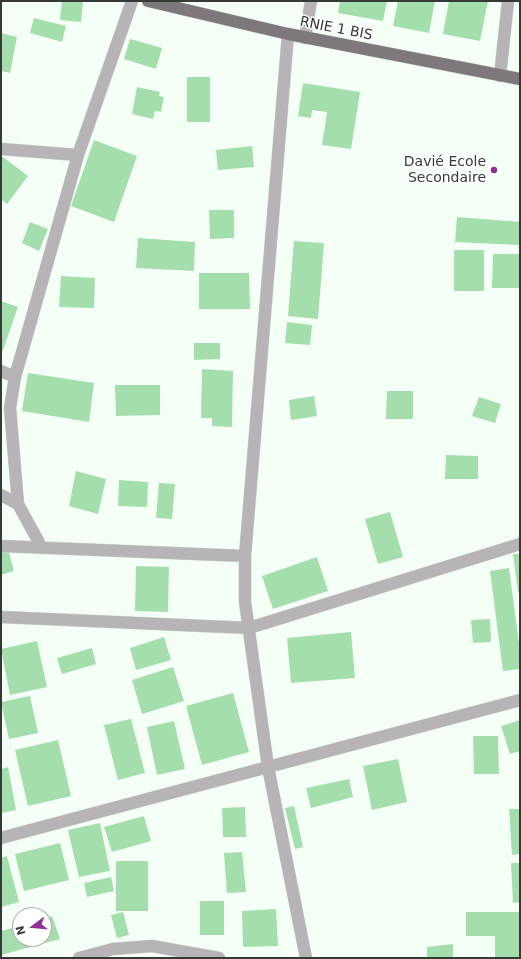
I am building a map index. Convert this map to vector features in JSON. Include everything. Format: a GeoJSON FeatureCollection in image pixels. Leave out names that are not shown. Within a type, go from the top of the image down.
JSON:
{"type":"FeatureCollection","features":[{"type":"Feature","properties":{"kind":"main road","name":"RNIE 1 BIS"},"geometry":{"type":"LineString","coordinates":[[148,1],[305,38],[520,79]]}},
{"type":"Feature","properties":{"kind":"street"},"geometry":{"type":"LineString","coordinates":[[42,548],[18,504],[10,408],[15,377],[78,155],[132,1]]}},
{"type":"Feature","properties":{"kind":"street"},"geometry":{"type":"LineString","coordinates":[[305,38],[311,1]]}},
{"type":"Feature","properties":{"kind":"street"},"geometry":{"type":"LineString","coordinates":[[500,76],[508,1]]}},
{"type":"Feature","properties":{"kind":"street"},"geometry":{"type":"LineString","coordinates":[[288,34],[245,556],[245,602],[268,767],[306,958]]}},
{"type":"Feature","properties":{"kind":"street"},"geometry":{"type":"LineString","coordinates":[[1,149],[78,155]]}},
{"type":"Feature","properties":{"kind":"street"},"geometry":{"type":"LineString","coordinates":[[1,371],[15,377]]}},
{"type":"Feature","properties":{"kind":"street"},"geometry":{"type":"LineString","coordinates":[[1,494],[18,504]]}},
{"type":"Feature","properties":{"kind":"street"},"geometry":{"type":"LineString","coordinates":[[1,617],[249,628],[520,544]]}},
{"type":"Feature","properties":{"kind":"street"},"geometry":{"type":"LineString","coordinates":[[1,546],[245,556]]}},
{"type":"Feature","properties":{"kind":"street"},"geometry":{"type":"LineString","coordinates":[[1,838],[520,700]]}},
{"type":"Feature","properties":{"kind":"street"},"geometry":{"type":"LineString","coordinates":[[79,958],[114,949],[152,946],[219,958]]}},
{"type":"Feature","properties":{"kind":"building"},"geometry":{"type":"Polygon","coordinates":[[[62,1],[83,1],[81,22],[60,20],[62,1]]]}},
{"type":"Feature","properties":{"kind":"building"},"geometry":{"type":"Polygon","coordinates":[[[340,1],[387,1],[383,21],[338,13],[340,1]]]}},
{"type":"Feature","properties":{"kind":"building"},"geometry":{"type":"Polygon","coordinates":[[[398,1],[435,1],[429,33],[393,26],[398,1]]]}},
{"type":"Feature","properties":{"kind":"building"},"geometry":{"type":"Polygon","coordinates":[[[449,1],[488,1],[480,41],[443,34],[449,1]]]}},
{"type":"Feature","properties":{"kind":"building"},"geometry":{"type":"Polygon","coordinates":[[[34,18],[66,26],[62,42],[30,33],[34,18]]]}},
{"type":"Feature","properties":{"kind":"building"},"geometry":{"type":"Polygon","coordinates":[[[1,33],[17,37],[10,73],[1,71],[1,33]]]}},
{"type":"Feature","properties":{"kind":"building"},"geometry":{"type":"Polygon","coordinates":[[[130,39],[162,48],[156,69],[124,59],[130,39]]]}},
{"type":"Feature","properties":{"kind":"building"},"geometry":{"type":"Polygon","coordinates":[[[187,77],[210,77],[210,122],[187,122],[187,77]]]}},
{"type":"Feature","properties":{"kind":"building"},"geometry":{"type":"Polygon","coordinates":[[[303,83],[360,92],[351,149],[322,145],[327,112],[312,110],[311,118],[298,116],[303,83]]]}},
{"type":"Feature","properties":{"kind":"building"},"geometry":{"type":"Polygon","coordinates":[[[137,87],[160,92],[159,96],[164,97],[161,112],[155,111],[153,119],[132,114],[137,87]]]}},
{"type":"Feature","properties":{"kind":"building"},"geometry":{"type":"Polygon","coordinates":[[[94,140],[137,156],[114,222],[71,206],[94,140]]]}},
{"type":"Feature","properties":{"kind":"building"},"geometry":{"type":"Polygon","coordinates":[[[252,146],[254,167],[218,170],[216,150],[252,146]]]}},
{"type":"Feature","properties":{"kind":"building"},"geometry":{"type":"Polygon","coordinates":[[[3,157],[28,176],[7,204],[1,199],[1,159],[3,157]]]}},
{"type":"Feature","properties":{"kind":"building"},"geometry":{"type":"Polygon","coordinates":[[[209,210],[234,210],[234,238],[210,239],[209,210]]]}},
{"type":"Feature","properties":{"kind":"building"},"geometry":{"type":"Polygon","coordinates":[[[457,217],[520,222],[520,245],[455,242],[457,217]]]}},
{"type":"Feature","properties":{"kind":"building"},"geometry":{"type":"Polygon","coordinates":[[[30,222],[48,229],[39,251],[22,243],[30,222]]]}},
{"type":"Feature","properties":{"kind":"building"},"geometry":{"type":"Polygon","coordinates":[[[138,238],[195,242],[194,271],[136,268],[138,238]]]}},
{"type":"Feature","properties":{"kind":"building"},"geometry":{"type":"Polygon","coordinates":[[[294,241],[324,243],[318,319],[288,316],[294,241]]]}},
{"type":"Feature","properties":{"kind":"building"},"geometry":{"type":"Polygon","coordinates":[[[454,250],[484,250],[484,291],[454,291],[454,250]]]}},
{"type":"Feature","properties":{"kind":"building"},"geometry":{"type":"Polygon","coordinates":[[[493,254],[520,254],[520,288],[492,288],[493,254]]]}},
{"type":"Feature","properties":{"kind":"building"},"geometry":{"type":"Polygon","coordinates":[[[199,273],[249,273],[250,309],[199,309],[199,273]]]}},
{"type":"Feature","properties":{"kind":"building"},"geometry":{"type":"Polygon","coordinates":[[[61,276],[95,278],[94,308],[59,307],[61,276]]]}},
{"type":"Feature","properties":{"kind":"building"},"geometry":{"type":"Polygon","coordinates":[[[1,301],[18,307],[2,353],[1,353],[1,301]]]}},
{"type":"Feature","properties":{"kind":"building"},"geometry":{"type":"Polygon","coordinates":[[[287,322],[312,325],[310,345],[285,343],[287,322]]]}},
{"type":"Feature","properties":{"kind":"building"},"geometry":{"type":"Polygon","coordinates":[[[194,343],[220,343],[220,359],[194,360],[194,343]]]}},
{"type":"Feature","properties":{"kind":"building"},"geometry":{"type":"Polygon","coordinates":[[[202,369],[233,371],[232,427],[212,426],[212,418],[201,418],[202,369]]]}},
{"type":"Feature","properties":{"kind":"building"},"geometry":{"type":"Polygon","coordinates":[[[28,373],[94,383],[89,422],[22,411],[28,373]]]}},
{"type":"Feature","properties":{"kind":"building"},"geometry":{"type":"Polygon","coordinates":[[[115,385],[160,385],[160,415],[116,416],[115,385]]]}},
{"type":"Feature","properties":{"kind":"building"},"geometry":{"type":"Polygon","coordinates":[[[387,391],[413,391],[413,419],[386,419],[387,391]]]}},
{"type":"Feature","properties":{"kind":"building"},"geometry":{"type":"Polygon","coordinates":[[[314,396],[317,416],[291,420],[289,400],[314,396]]]}},
{"type":"Feature","properties":{"kind":"building"},"geometry":{"type":"Polygon","coordinates":[[[479,397],[501,404],[495,423],[472,416],[479,397]]]}},
{"type":"Feature","properties":{"kind":"building"},"geometry":{"type":"Polygon","coordinates":[[[446,455],[478,456],[478,479],[445,479],[446,455]]]}},
{"type":"Feature","properties":{"kind":"building"},"geometry":{"type":"Polygon","coordinates":[[[76,471],[106,479],[98,514],[69,506],[76,471]]]}},
{"type":"Feature","properties":{"kind":"building"},"geometry":{"type":"Polygon","coordinates":[[[119,480],[148,482],[147,507],[118,506],[119,480]]]}},
{"type":"Feature","properties":{"kind":"building"},"geometry":{"type":"Polygon","coordinates":[[[159,483],[175,484],[172,519],[156,518],[159,483]]]}},
{"type":"Feature","properties":{"kind":"building"},"geometry":{"type":"Polygon","coordinates":[[[390,512],[403,557],[378,564],[365,519],[390,512]]]}},
{"type":"Feature","properties":{"kind":"building"},"geometry":{"type":"Polygon","coordinates":[[[8,549],[14,571],[1,575],[1,551],[8,549]]]}},
{"type":"Feature","properties":{"kind":"building"},"geometry":{"type":"Polygon","coordinates":[[[513,554],[520,554],[520,592],[518,592],[513,554]]]}},
{"type":"Feature","properties":{"kind":"building"},"geometry":{"type":"Polygon","coordinates":[[[317,557],[328,591],[273,609],[262,576],[317,557]]]}},
{"type":"Feature","properties":{"kind":"building"},"geometry":{"type":"Polygon","coordinates":[[[136,566],[169,567],[168,612],[135,611],[136,566]]]}},
{"type":"Feature","properties":{"kind":"building"},"geometry":{"type":"Polygon","coordinates":[[[509,568],[520,651],[520,669],[503,671],[490,571],[509,568]]]}},
{"type":"Feature","properties":{"kind":"building"},"geometry":{"type":"Polygon","coordinates":[[[490,619],[491,642],[473,643],[471,620],[490,619]]]}},
{"type":"Feature","properties":{"kind":"building"},"geometry":{"type":"Polygon","coordinates":[[[351,632],[355,678],[291,683],[287,638],[351,632]]]}},
{"type":"Feature","properties":{"kind":"building"},"geometry":{"type":"Polygon","coordinates":[[[164,637],[171,660],[136,670],[130,648],[164,637]]]}},
{"type":"Feature","properties":{"kind":"building"},"geometry":{"type":"Polygon","coordinates":[[[37,641],[47,687],[10,695],[1,649],[37,641]]]}},
{"type":"Feature","properties":{"kind":"building"},"geometry":{"type":"Polygon","coordinates":[[[92,648],[96,664],[62,674],[57,658],[92,648]]]}},
{"type":"Feature","properties":{"kind":"building"},"geometry":{"type":"Polygon","coordinates":[[[173,667],[184,701],[142,714],[132,680],[173,667]]]}},
{"type":"Feature","properties":{"kind":"building"},"geometry":{"type":"Polygon","coordinates":[[[233,693],[249,752],[202,765],[186,706],[233,693]]]}},
{"type":"Feature","properties":{"kind":"building"},"geometry":{"type":"Polygon","coordinates":[[[30,696],[38,733],[9,739],[1,702],[30,696]]]}},
{"type":"Feature","properties":{"kind":"building"},"geometry":{"type":"Polygon","coordinates":[[[131,719],[145,773],[118,780],[104,725],[131,719]]]}},
{"type":"Feature","properties":{"kind":"building"},"geometry":{"type":"Polygon","coordinates":[[[520,720],[520,751],[510,754],[501,726],[520,720]]]}},
{"type":"Feature","properties":{"kind":"building"},"geometry":{"type":"Polygon","coordinates":[[[174,721],[185,769],[157,775],[147,727],[174,721]]]}},
{"type":"Feature","properties":{"kind":"building"},"geometry":{"type":"Polygon","coordinates":[[[473,736],[498,736],[499,774],[474,774],[473,736]]]}},
{"type":"Feature","properties":{"kind":"building"},"geometry":{"type":"Polygon","coordinates":[[[58,740],[71,796],[28,806],[15,750],[58,740]]]}},
{"type":"Feature","properties":{"kind":"building"},"geometry":{"type":"Polygon","coordinates":[[[398,759],[407,802],[372,810],[363,766],[398,759]]]}},
{"type":"Feature","properties":{"kind":"building"},"geometry":{"type":"Polygon","coordinates":[[[8,767],[16,810],[1,813],[1,769],[8,767]]]}},
{"type":"Feature","properties":{"kind":"building"},"geometry":{"type":"Polygon","coordinates":[[[349,779],[353,797],[311,808],[306,788],[349,779]]]}},
{"type":"Feature","properties":{"kind":"building"},"geometry":{"type":"Polygon","coordinates":[[[294,806],[303,847],[295,849],[285,808],[294,806]]]}},
{"type":"Feature","properties":{"kind":"building"},"geometry":{"type":"Polygon","coordinates":[[[245,807],[246,837],[223,837],[222,808],[245,807]]]}},
{"type":"Feature","properties":{"kind":"building"},"geometry":{"type":"Polygon","coordinates":[[[509,809],[520,809],[520,854],[512,855],[509,809]]]}},
{"type":"Feature","properties":{"kind":"building"},"geometry":{"type":"Polygon","coordinates":[[[144,816],[151,841],[112,852],[104,827],[144,816]]]}},
{"type":"Feature","properties":{"kind":"building"},"geometry":{"type":"Polygon","coordinates":[[[100,823],[110,871],[79,877],[68,830],[100,823]]]}},
{"type":"Feature","properties":{"kind":"building"},"geometry":{"type":"Polygon","coordinates":[[[60,843],[69,880],[24,891],[15,854],[60,843]]]}},
{"type":"Feature","properties":{"kind":"building"},"geometry":{"type":"Polygon","coordinates":[[[242,852],[246,892],[227,893],[224,853],[242,852]]]}},
{"type":"Feature","properties":{"kind":"building"},"geometry":{"type":"Polygon","coordinates":[[[7,856],[19,902],[1,907],[1,858],[7,856]]]}},
{"type":"Feature","properties":{"kind":"building"},"geometry":{"type":"Polygon","coordinates":[[[116,861],[148,861],[148,911],[116,911],[116,861]]]}},
{"type":"Feature","properties":{"kind":"building"},"geometry":{"type":"Polygon","coordinates":[[[511,863],[520,863],[520,902],[513,903],[511,863]]]}},
{"type":"Feature","properties":{"kind":"building"},"geometry":{"type":"Polygon","coordinates":[[[111,877],[114,891],[87,897],[84,883],[111,877]]]}},
{"type":"Feature","properties":{"kind":"building"},"geometry":{"type":"Polygon","coordinates":[[[200,901],[224,901],[224,935],[200,935],[200,901]]]}},
{"type":"Feature","properties":{"kind":"building"},"geometry":{"type":"Polygon","coordinates":[[[276,909],[278,946],[243,947],[242,911],[276,909]]]}},
{"type":"Feature","properties":{"kind":"building"},"geometry":{"type":"Polygon","coordinates":[[[123,912],[129,935],[117,938],[111,915],[123,912]]]}},
{"type":"Feature","properties":{"kind":"building"},"geometry":{"type":"Polygon","coordinates":[[[466,912],[520,912],[520,958],[495,958],[495,936],[466,936],[466,912]]]}},
{"type":"Feature","properties":{"kind":"building"},"geometry":{"type":"Polygon","coordinates":[[[52,916],[60,939],[52,941],[52,916]]]}},
{"type":"Feature","properties":{"kind":"building"},"geometry":{"type":"Polygon","coordinates":[[[12,928],[12,947],[30,947],[1,955],[1,931],[12,928]]]}},
{"type":"Feature","properties":{"kind":"building"},"geometry":{"type":"Polygon","coordinates":[[[453,944],[453,958],[427,958],[427,947],[453,944]]]}},
{"type":"Feature","properties":{"kind":"place","name":"Davié Ecole Secondaire"},"geometry":{"type":"Point","coordinates":[494,170]}}]}
